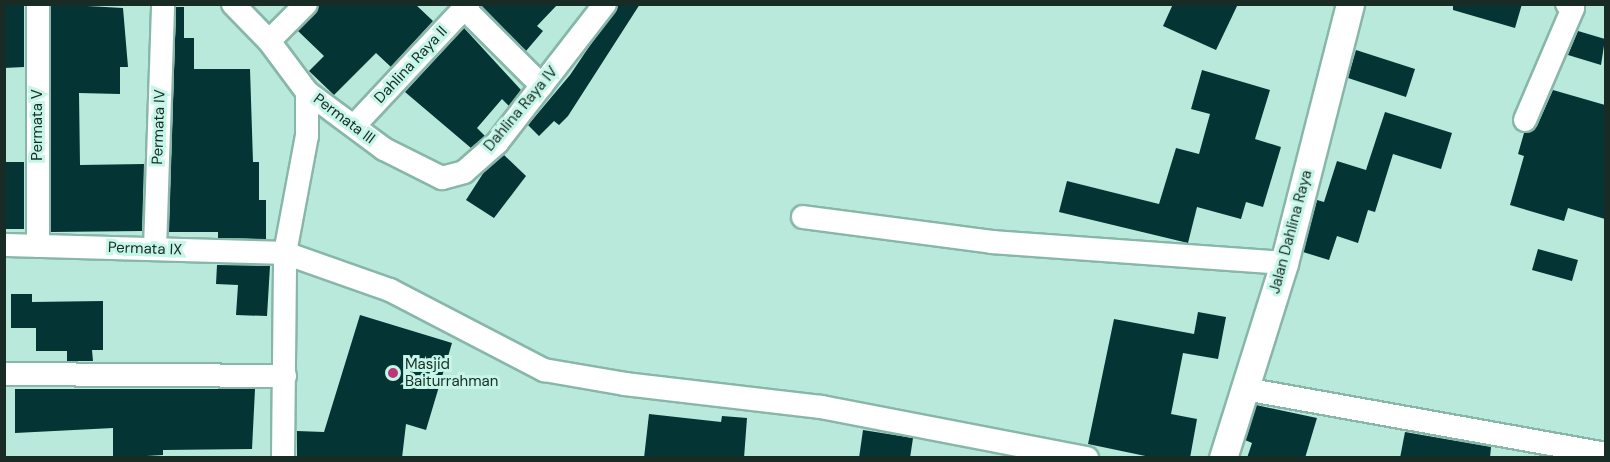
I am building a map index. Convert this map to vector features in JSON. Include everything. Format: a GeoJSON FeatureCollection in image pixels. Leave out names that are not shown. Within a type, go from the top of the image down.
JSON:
{"type":"FeatureCollection","features":[{"type":"Feature","properties":{"kind":"street","name":"Permata V"},"geometry":{"type":"LineString","coordinates":[[38,4],[38,246]]}},
{"type":"Feature","properties":{"kind":"street","name":"Permata IV"},"geometry":{"type":"LineString","coordinates":[[155,249],[163,4]]}},
{"type":"Feature","properties":{"kind":"street","name":"Permata III"},"geometry":{"type":"LineString","coordinates":[[233,4],[269,41],[307,92],[418,169]]}},
{"type":"Feature","properties":{"kind":"street"},"geometry":{"type":"LineString","coordinates":[[269,41],[306,4]]}},
{"type":"Feature","properties":{"kind":"street","name":"Dahlina Raya IV"},"geometry":{"type":"LineString","coordinates":[[418,169],[442,178],[464,172],[497,143],[605,4]]}},
{"type":"Feature","properties":{"kind":"street","name":"Jalan Dahlina Raya"},"geometry":{"type":"LineString","coordinates":[[1223,458],[1284,263],[1350,4]]}},
{"type":"Feature","properties":{"kind":"street"},"geometry":{"type":"LineString","coordinates":[[466,6],[542,86]]}},
{"type":"Feature","properties":{"kind":"street","name":"Dahlina Raya II"},"geometry":{"type":"LineString","coordinates":[[354,126],[466,6]]}},
{"type":"Feature","properties":{"kind":"street"},"geometry":{"type":"LineString","coordinates":[[1525,120],[1572,6]]}},
{"type":"Feature","properties":{"kind":"street"},"geometry":{"type":"LineString","coordinates":[[283,458],[285,253],[307,136],[307,92]]}},
{"type":"Feature","properties":{"kind":"street"},"geometry":{"type":"LineString","coordinates":[[803,217],[992,242],[1284,263]]}},
{"type":"Feature","properties":{"kind":"street","name":"Permata IX"},"geometry":{"type":"LineString","coordinates":[[4,245],[285,253],[350,273],[390,290],[544,370],[625,384],[821,407],[1087,458]]}},
{"type":"Feature","properties":{"kind":"street"},"geometry":{"type":"LineString","coordinates":[[4,374],[285,376]]}},
{"type":"Feature","properties":{"kind":"street"},"geometry":{"type":"LineString","coordinates":[[1245,388],[1605,454]]}},
{"type":"Feature","properties":{"kind":"building"},"geometry":{"type":"Polygon","coordinates":[[[51,4],[123,8],[128,67],[120,67],[120,94],[79,93],[80,165],[144,164],[142,231],[51,232],[51,4]]]}},
{"type":"Feature","properties":{"kind":"building"},"geometry":{"type":"Polygon","coordinates":[[[319,4],[415,4],[433,21],[391,67],[376,53],[334,95],[309,71],[324,56],[298,31],[319,4]]]}},
{"type":"Feature","properties":{"kind":"building"},"geometry":{"type":"Polygon","coordinates":[[[558,4],[537,26],[543,31],[526,51],[481,5],[558,4]]]}},
{"type":"Feature","properties":{"kind":"building"},"geometry":{"type":"Polygon","coordinates":[[[618,4],[640,4],[568,116],[559,125],[554,121],[539,136],[528,125],[570,75],[618,4]]]}},
{"type":"Feature","properties":{"kind":"building"},"geometry":{"type":"Polygon","coordinates":[[[1173,4],[1238,4],[1216,50],[1163,26],[1173,4]]]}},
{"type":"Feature","properties":{"kind":"building"},"geometry":{"type":"Polygon","coordinates":[[[1453,4],[1522,4],[1515,28],[1453,10],[1453,4]]]}},
{"type":"Feature","properties":{"kind":"building"},"geometry":{"type":"Polygon","coordinates":[[[4,6],[24,6],[24,67],[4,68],[4,6]]]}},
{"type":"Feature","properties":{"kind":"building"},"geometry":{"type":"Polygon","coordinates":[[[176,7],[184,7],[184,38],[194,38],[194,69],[250,69],[253,162],[259,162],[259,200],[266,200],[266,239],[218,238],[218,232],[169,232],[176,7]]]}},
{"type":"Feature","properties":{"kind":"building"},"geometry":{"type":"Polygon","coordinates":[[[464,28],[521,90],[509,106],[502,99],[477,128],[485,136],[471,148],[405,92],[464,28]]]}},
{"type":"Feature","properties":{"kind":"building"},"geometry":{"type":"Polygon","coordinates":[[[1578,31],[1605,39],[1601,65],[1568,55],[1578,31]]]}},
{"type":"Feature","properties":{"kind":"building"},"geometry":{"type":"Polygon","coordinates":[[[1356,50],[1415,69],[1406,97],[1348,78],[1356,50]]]}},
{"type":"Feature","properties":{"kind":"building"},"geometry":{"type":"Polygon","coordinates":[[[1202,70],[1270,90],[1255,139],[1281,147],[1263,207],[1246,202],[1241,219],[1197,207],[1188,243],[1059,212],[1067,181],[1159,204],[1176,148],[1199,154],[1210,114],[1191,109],[1202,70]]]}},
{"type":"Feature","properties":{"kind":"building"},"geometry":{"type":"Polygon","coordinates":[[[1553,90],[1605,105],[1605,219],[1568,208],[1564,221],[1510,205],[1524,156],[1518,154],[1524,133],[1537,126],[1553,90]]]}},
{"type":"Feature","properties":{"kind":"building"},"geometry":{"type":"Polygon","coordinates":[[[1385,112],[1452,133],[1441,169],[1393,154],[1375,212],[1368,210],[1358,243],[1337,236],[1329,260],[1303,252],[1317,200],[1324,202],[1337,161],[1366,170],[1385,112]]]}},
{"type":"Feature","properties":{"kind":"building"},"geometry":{"type":"Polygon","coordinates":[[[504,155],[526,176],[494,218],[466,200],[484,172],[504,155]]]}},
{"type":"Feature","properties":{"kind":"building"},"geometry":{"type":"Polygon","coordinates":[[[4,162],[24,162],[24,229],[4,229],[4,162]]]}},
{"type":"Feature","properties":{"kind":"building"},"geometry":{"type":"Polygon","coordinates":[[[1538,249],[1578,260],[1572,281],[1532,270],[1538,249]]]}},
{"type":"Feature","properties":{"kind":"building"},"geometry":{"type":"Polygon","coordinates":[[[217,265],[270,266],[267,316],[236,315],[238,285],[216,284],[217,265]]]}},
{"type":"Feature","properties":{"kind":"building"},"geometry":{"type":"Polygon","coordinates":[[[11,294],[32,294],[32,302],[103,301],[103,350],[92,350],[93,361],[67,361],[67,351],[36,351],[36,328],[11,328],[11,294]]]}},
{"type":"Feature","properties":{"kind":"building"},"geometry":{"type":"Polygon","coordinates":[[[1198,312],[1226,317],[1218,359],[1183,353],[1171,414],[1197,419],[1190,458],[1155,458],[1088,444],[1114,319],[1194,334],[1198,312]]]}},
{"type":"Feature","properties":{"kind":"building","name":"Masjid Baiturrahman"},"geometry":{"type":"Polygon","coordinates":[[[360,315],[452,343],[426,430],[406,424],[402,458],[297,458],[297,431],[324,432],[360,315]]]}},
{"type":"Feature","properties":{"kind":"building"},"geometry":{"type":"Polygon","coordinates":[[[15,389],[255,389],[252,449],[163,450],[163,455],[113,458],[113,428],[15,433],[15,389]]]}},
{"type":"Feature","properties":{"kind":"building"},"geometry":{"type":"Polygon","coordinates":[[[1256,405],[1317,418],[1305,458],[1247,458],[1252,443],[1245,440],[1256,405]]]}},
{"type":"Feature","properties":{"kind":"building"},"geometry":{"type":"Polygon","coordinates":[[[649,414],[721,422],[722,416],[747,418],[744,458],[644,458],[649,414]]]}},
{"type":"Feature","properties":{"kind":"building"},"geometry":{"type":"Polygon","coordinates":[[[863,430],[913,438],[910,458],[859,458],[863,430]]]}},
{"type":"Feature","properties":{"kind":"building"},"geometry":{"type":"Polygon","coordinates":[[[1405,432],[1491,447],[1490,458],[1400,458],[1405,432]]]}},
{"type":"Feature","properties":{"kind":"place","name":"Masjid Baiturrahman"},"geometry":{"type":"Point","coordinates":[393,373]}}]}
